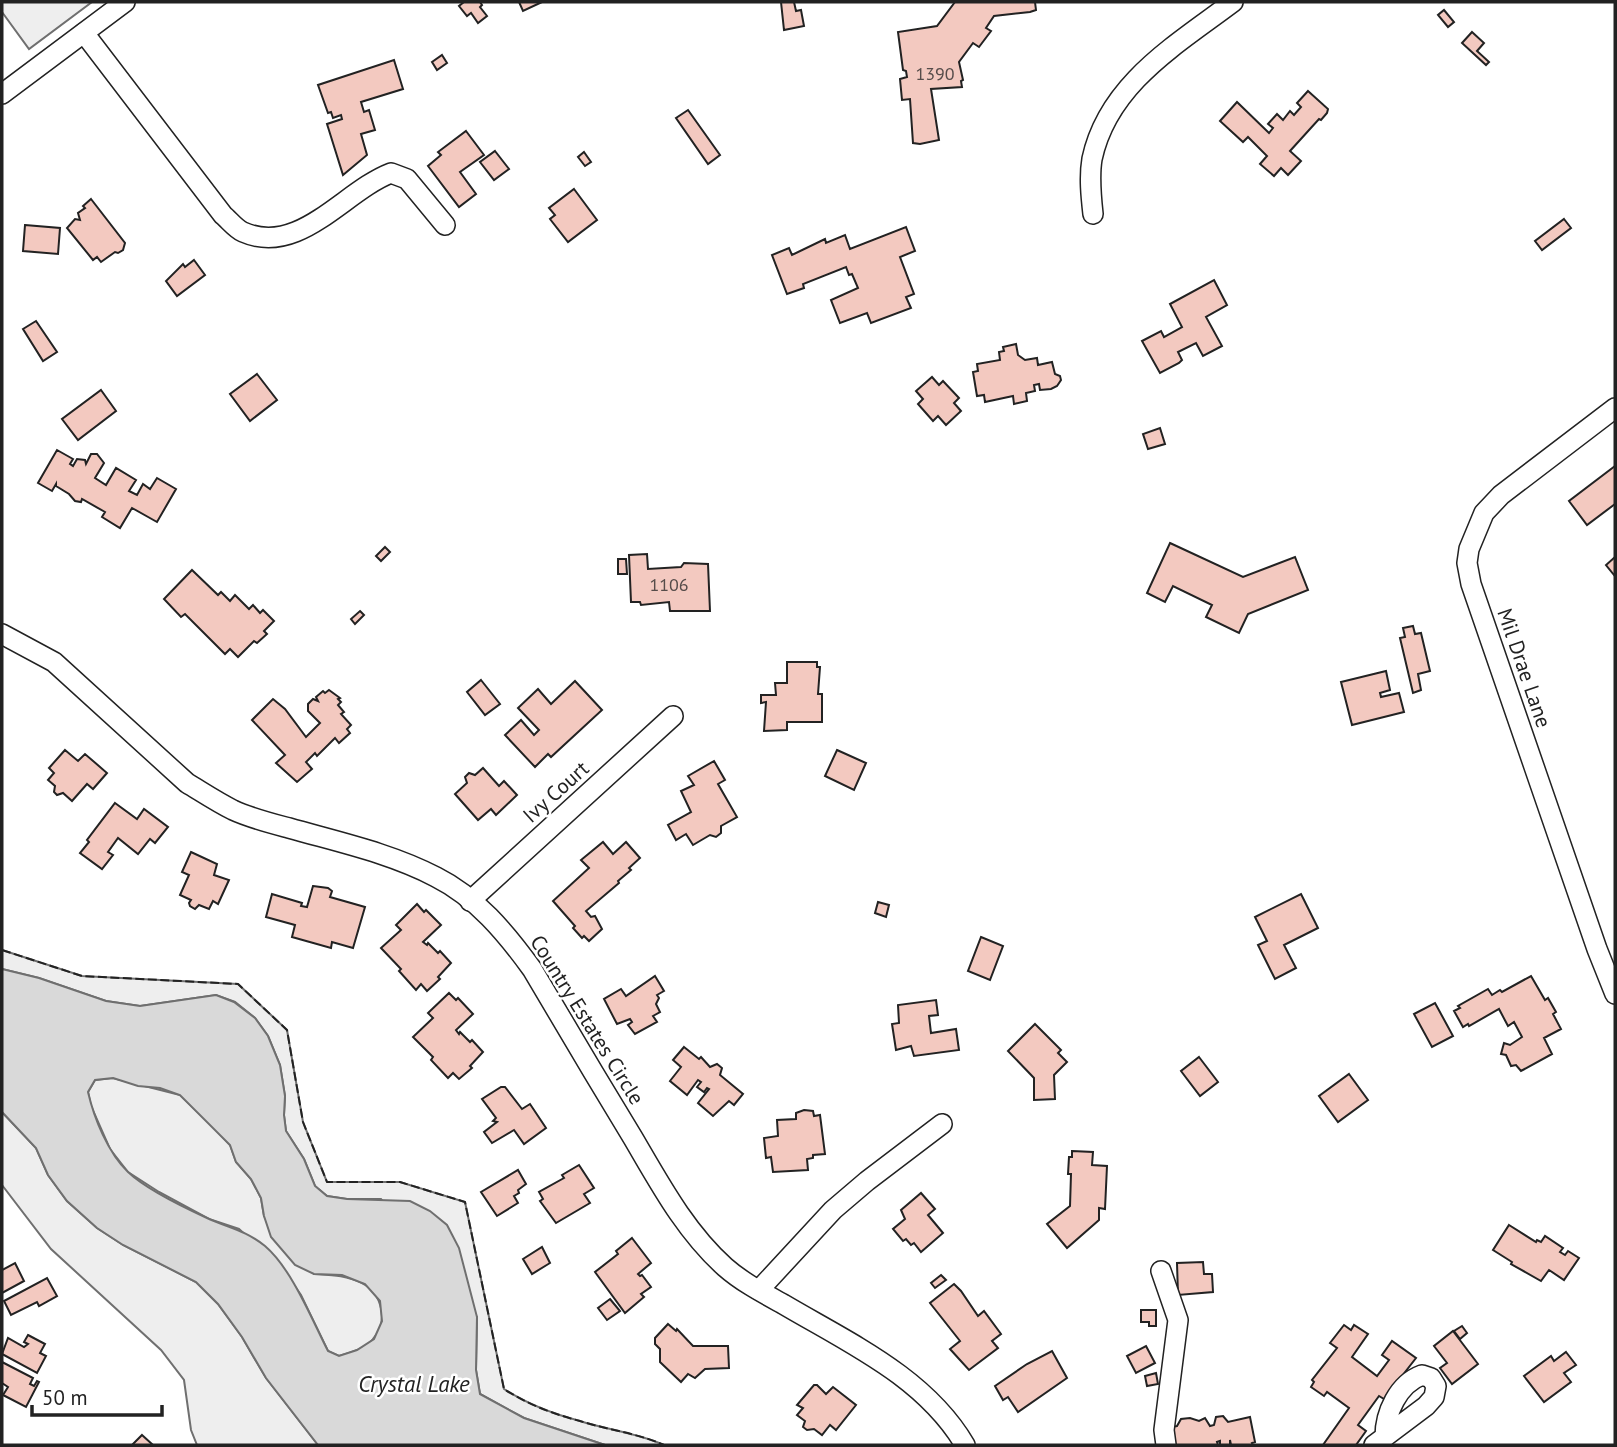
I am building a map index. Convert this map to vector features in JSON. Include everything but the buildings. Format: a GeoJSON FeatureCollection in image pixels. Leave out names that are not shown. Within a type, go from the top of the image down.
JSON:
{"type":"FeatureCollection","features":[{"type":"Feature","properties":{"kind":"street"},"geometry":{"type":"LineString","coordinates":[[2,94],[125,2]]}},
{"type":"Feature","properties":{"kind":"street"},"geometry":{"type":"LineString","coordinates":[[1093,214],[1090,183],[1092,161],[1098,136],[1110,111],[1150,65],[1233,2]]}},
{"type":"Feature","properties":{"kind":"street"},"geometry":{"type":"LineString","coordinates":[[84,33],[223,215],[241,232],[268,239],[303,230],[376,179],[391,173],[407,179],[445,225]]}},
{"type":"Feature","properties":{"kind":"street","name":"Mil Drae Lane"},"geometry":{"type":"LineString","coordinates":[[1615,408],[1501,495],[1484,513],[1475,530],[1467,563],[1480,610],[1615,995]]}},
{"type":"Feature","properties":{"kind":"street","name":"Country Estates Circle"},"geometry":{"type":"LineString","coordinates":[[2,634],[54,662],[187,783],[210,798],[263,821],[373,852],[408,865],[438,878],[491,918],[532,969],[685,1224],[704,1247],[727,1269],[759,1290],[910,1381],[955,1427],[965,1445]]}},
{"type":"Feature","properties":{"kind":"street","name":"Ivy Court"},"geometry":{"type":"LineString","coordinates":[[470,901],[673,716]]}},
{"type":"Feature","properties":{"kind":"street"},"geometry":{"type":"LineString","coordinates":[[759,1290],[834,1210],[867,1181],[942,1124]]}},
{"type":"Feature","properties":{"kind":"street"},"geometry":{"type":"LineString","coordinates":[[1161,1271],[1178,1320],[1164,1430],[1166,1445]]}},
{"type":"Feature","properties":{"kind":"shaded area"},"geometry":{"type":"Polygon","coordinates":[[[2,2],[92,2],[29,49],[2,12],[2,2]]]}},
{"type":"Feature","properties":{"kind":"shaded area"},"geometry":{"type":"Polygon","coordinates":[[[2,950],[82,976],[238,984],[287,1030],[303,1122],[327,1182],[400,1182],[465,1202],[504,1389],[550,1412],[664,1445],[605,1445],[524,1418],[480,1394],[476,1370],[477,1317],[381,1199],[327,1196],[315,1186],[304,1159],[286,1131],[285,1096],[280,1065],[268,1036],[255,1018],[235,1002],[216,995],[140,1006],[106,1001],[39,978],[2,969],[2,950]]]}},
{"type":"Feature","properties":{"kind":"shaded area"},"geometry":{"type":"Polygon","coordinates":[[[113,1078],[180,1095],[214,1128],[230,1145],[236,1162],[251,1179],[261,1198],[264,1216],[314,1274],[350,1278],[362,1283],[374,1294],[382,1316],[378,1332],[370,1342],[358,1350],[339,1356],[328,1351],[301,1295],[284,1271],[239,1229],[209,1219],[128,1172],[110,1149],[91,1106],[88,1092],[95,1080],[113,1078]]]}},
{"type":"Feature","properties":{"kind":"shaded area"},"geometry":{"type":"Polygon","coordinates":[[[2,1112],[36,1148],[48,1175],[67,1201],[97,1228],[123,1245],[196,1282],[218,1304],[242,1337],[266,1378],[318,1445],[197,1445],[191,1430],[184,1380],[161,1350],[51,1249],[2,1185],[2,1112]]]}},
{"type":"Feature","properties":{"kind":"water","name":"Crystal Lake"},"geometry":{"type":"Polygon","coordinates":[[[2,969],[39,978],[106,1001],[140,1006],[216,995],[234,1002],[255,1018],[268,1036],[280,1065],[285,1096],[286,1131],[304,1159],[315,1186],[327,1196],[410,1201],[430,1211],[447,1225],[459,1248],[477,1317],[476,1370],[480,1394],[524,1418],[605,1445],[318,1445],[266,1378],[242,1337],[218,1304],[196,1282],[123,1245],[97,1228],[67,1201],[48,1175],[36,1148],[2,1112],[2,969]],[[113,1078],[95,1080],[88,1092],[103,1135],[128,1172],[166,1198],[244,1233],[265,1246],[293,1281],[328,1351],[339,1356],[357,1350],[374,1339],[382,1321],[380,1301],[365,1284],[342,1275],[314,1274],[295,1265],[271,1237],[261,1198],[251,1179],[236,1162],[230,1145],[180,1095],[160,1088],[138,1086],[113,1078]]]}},
{"type":"Feature","properties":{"kind":"fence"},"geometry":{"type":"LineString","coordinates":[[2,950],[82,976],[238,984],[287,1030],[303,1122],[327,1182],[400,1182],[465,1202],[504,1389],[550,1412],[664,1445]]}}]}
